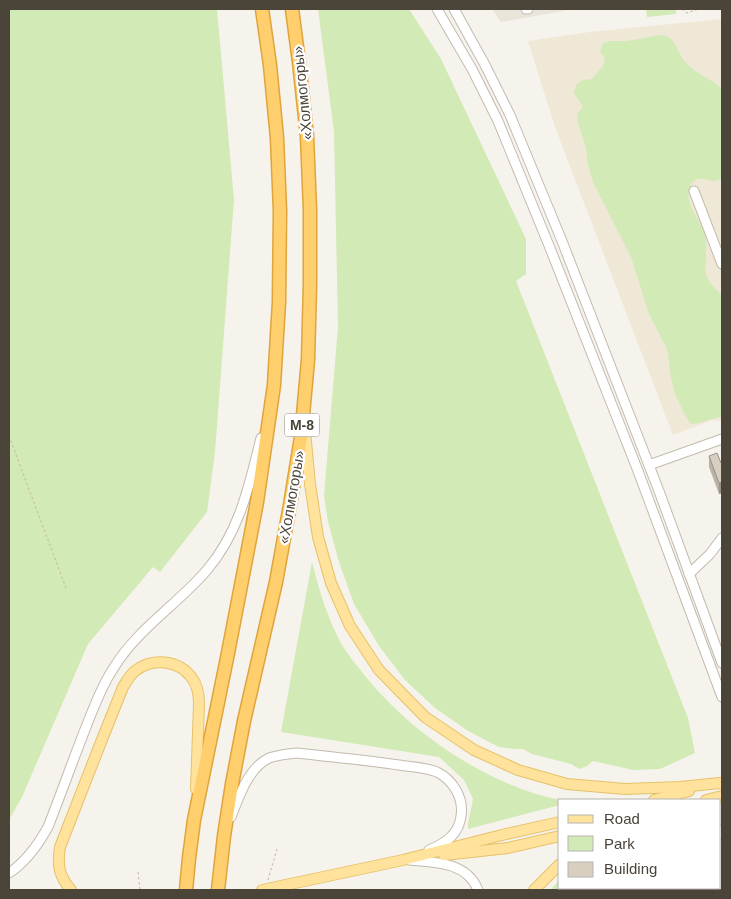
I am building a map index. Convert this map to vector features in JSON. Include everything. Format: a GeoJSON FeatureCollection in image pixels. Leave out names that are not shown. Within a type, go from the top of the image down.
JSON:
{"type":"FeatureCollection","features":[{"type":"Feature","properties":{"kind":"highway","name":"«Холмогоры»"},"geometry":{"type":"LineString","coordinates":[[186,890],[188,858],[194,820],[257,502],[274,385],[279,302],[280,211],[277,138],[262,9]]}},
{"type":"Feature","properties":{"kind":"highway","name":"«Холмогоры»"},"geometry":{"type":"LineString","coordinates":[[218,890],[232,784],[282,550],[301,437],[308,360],[310,210],[307,136],[300,62],[292,9]]}},
{"type":"Feature","properties":{"kind":"main road"},"geometry":{"type":"LineString","coordinates":[[303,412],[310,484],[318,538],[331,583],[350,626],[379,670],[425,717],[474,750],[518,770],[567,784],[624,789],[721,783]]}},
{"type":"Feature","properties":{"kind":"main road"},"geometry":{"type":"LineString","coordinates":[[72,890],[62,878],[58,864],[64,834],[123,687],[128,679],[143,666],[161,661],[185,670],[192,677],[199,693],[194,820]]}},
{"type":"Feature","properties":{"kind":"main road"},"geometry":{"type":"LineString","coordinates":[[658,799],[721,783]]}},
{"type":"Feature","properties":{"kind":"main road"},"geometry":{"type":"LineString","coordinates":[[263,890],[404,860],[558,822]]}},
{"type":"Feature","properties":{"kind":"main road"},"geometry":{"type":"LineString","coordinates":[[404,860],[508,848],[558,836]]}},
{"type":"Feature","properties":{"kind":"main road"},"geometry":{"type":"LineString","coordinates":[[534,890],[558,866]]}},
{"type":"Feature","properties":{"kind":"street"},"geometry":{"type":"LineString","coordinates":[[437,9],[472,69],[498,121],[648,496],[722,697]]}},
{"type":"Feature","properties":{"kind":"street"},"geometry":{"type":"LineString","coordinates":[[454,9],[510,115],[562,241],[649,465],[722,663]]}},
{"type":"Feature","properties":{"kind":"street"},"geometry":{"type":"LineString","coordinates":[[694,191],[722,264]]}},
{"type":"Feature","properties":{"kind":"street"},"geometry":{"type":"LineString","coordinates":[[9,873],[32,852],[48,827],[95,705],[113,668],[134,641],[207,570],[235,528],[247,496],[274,385]]}},
{"type":"Feature","properties":{"kind":"street"},"geometry":{"type":"LineString","coordinates":[[649,465],[722,439]]}},
{"type":"Feature","properties":{"kind":"street"},"geometry":{"type":"LineString","coordinates":[[689,574],[710,554],[722,538]]}},
{"type":"Feature","properties":{"kind":"street"},"geometry":{"type":"LineString","coordinates":[[224,836],[246,783],[256,768],[271,758],[297,753],[427,769],[441,775],[456,790],[462,805],[461,821],[458,828],[446,842],[404,860]]}},
{"type":"Feature","properties":{"kind":"street"},"geometry":{"type":"LineString","coordinates":[[404,860],[438,863],[457,868],[470,877],[478,890]]}},
{"type":"Feature","properties":{"kind":"path"},"geometry":{"type":"LineString","coordinates":[[682,9],[687,13],[700,9]]}},
{"type":"Feature","properties":{"kind":"path"},"geometry":{"type":"LineString","coordinates":[[9,436],[66,588]]}},
{"type":"Feature","properties":{"kind":"path"},"geometry":{"type":"LineString","coordinates":[[263,890],[277,849]]}},
{"type":"Feature","properties":{"kind":"path"},"geometry":{"type":"LineString","coordinates":[[138,872],[140,890]]}},
{"type":"Feature","properties":{"kind":"shaded area"},"geometry":{"type":"Polygon","coordinates":[[[492,9],[575,9],[501,22],[492,9]]]}},
{"type":"Feature","properties":{"kind":"shaded area"},"geometry":{"type":"Polygon","coordinates":[[[722,19],[722,421],[712,420],[673,435],[555,127],[528,41],[589,32],[722,19]]]}},
{"type":"Feature","properties":{"kind":"green space"},"geometry":{"type":"Polygon","coordinates":[[[9,9],[217,9],[234,200],[215,452],[207,512],[160,572],[153,567],[88,644],[22,797],[9,820],[9,9]]]}},
{"type":"Feature","properties":{"kind":"green space"},"geometry":{"type":"Polygon","coordinates":[[[318,9],[409,9],[441,59],[526,239],[526,274],[516,281],[688,718],[695,753],[660,769],[633,770],[593,761],[579,769],[571,764],[532,754],[523,749],[499,747],[468,731],[435,708],[405,680],[379,646],[354,604],[339,562],[328,522],[324,496],[338,327],[334,132],[318,9]]]}},
{"type":"Feature","properties":{"kind":"green space"},"geometry":{"type":"Polygon","coordinates":[[[646,9],[676,9],[676,14],[647,17],[646,9]]]}},
{"type":"Feature","properties":{"kind":"green space"},"geometry":{"type":"Polygon","coordinates":[[[660,35],[671,39],[690,67],[722,89],[722,178],[715,181],[696,180],[691,185],[689,197],[692,209],[704,232],[708,280],[722,295],[722,416],[691,424],[675,394],[668,353],[649,314],[631,257],[593,182],[586,148],[578,123],[577,114],[583,107],[574,93],[576,85],[583,80],[592,79],[603,66],[605,58],[600,51],[603,43],[660,35]]]}},
{"type":"Feature","properties":{"kind":"green space"},"geometry":{"type":"Polygon","coordinates":[[[312,562],[324,605],[346,652],[381,694],[402,715],[450,752],[477,768],[504,782],[532,793],[558,800],[558,806],[468,829],[473,799],[464,780],[439,757],[281,732],[312,562]]]}},
{"type":"Feature","properties":{"kind":"green space"},"geometry":{"type":"Polygon","coordinates":[[[558,882],[558,889],[717,889],[717,890],[550,890],[558,882]]]}},
{"type":"Feature","properties":{"kind":"building"},"geometry":{"type":"Polygon","coordinates":[[[717,453],[722,462],[722,482],[719,483],[709,456],[717,453]]]}}]}
